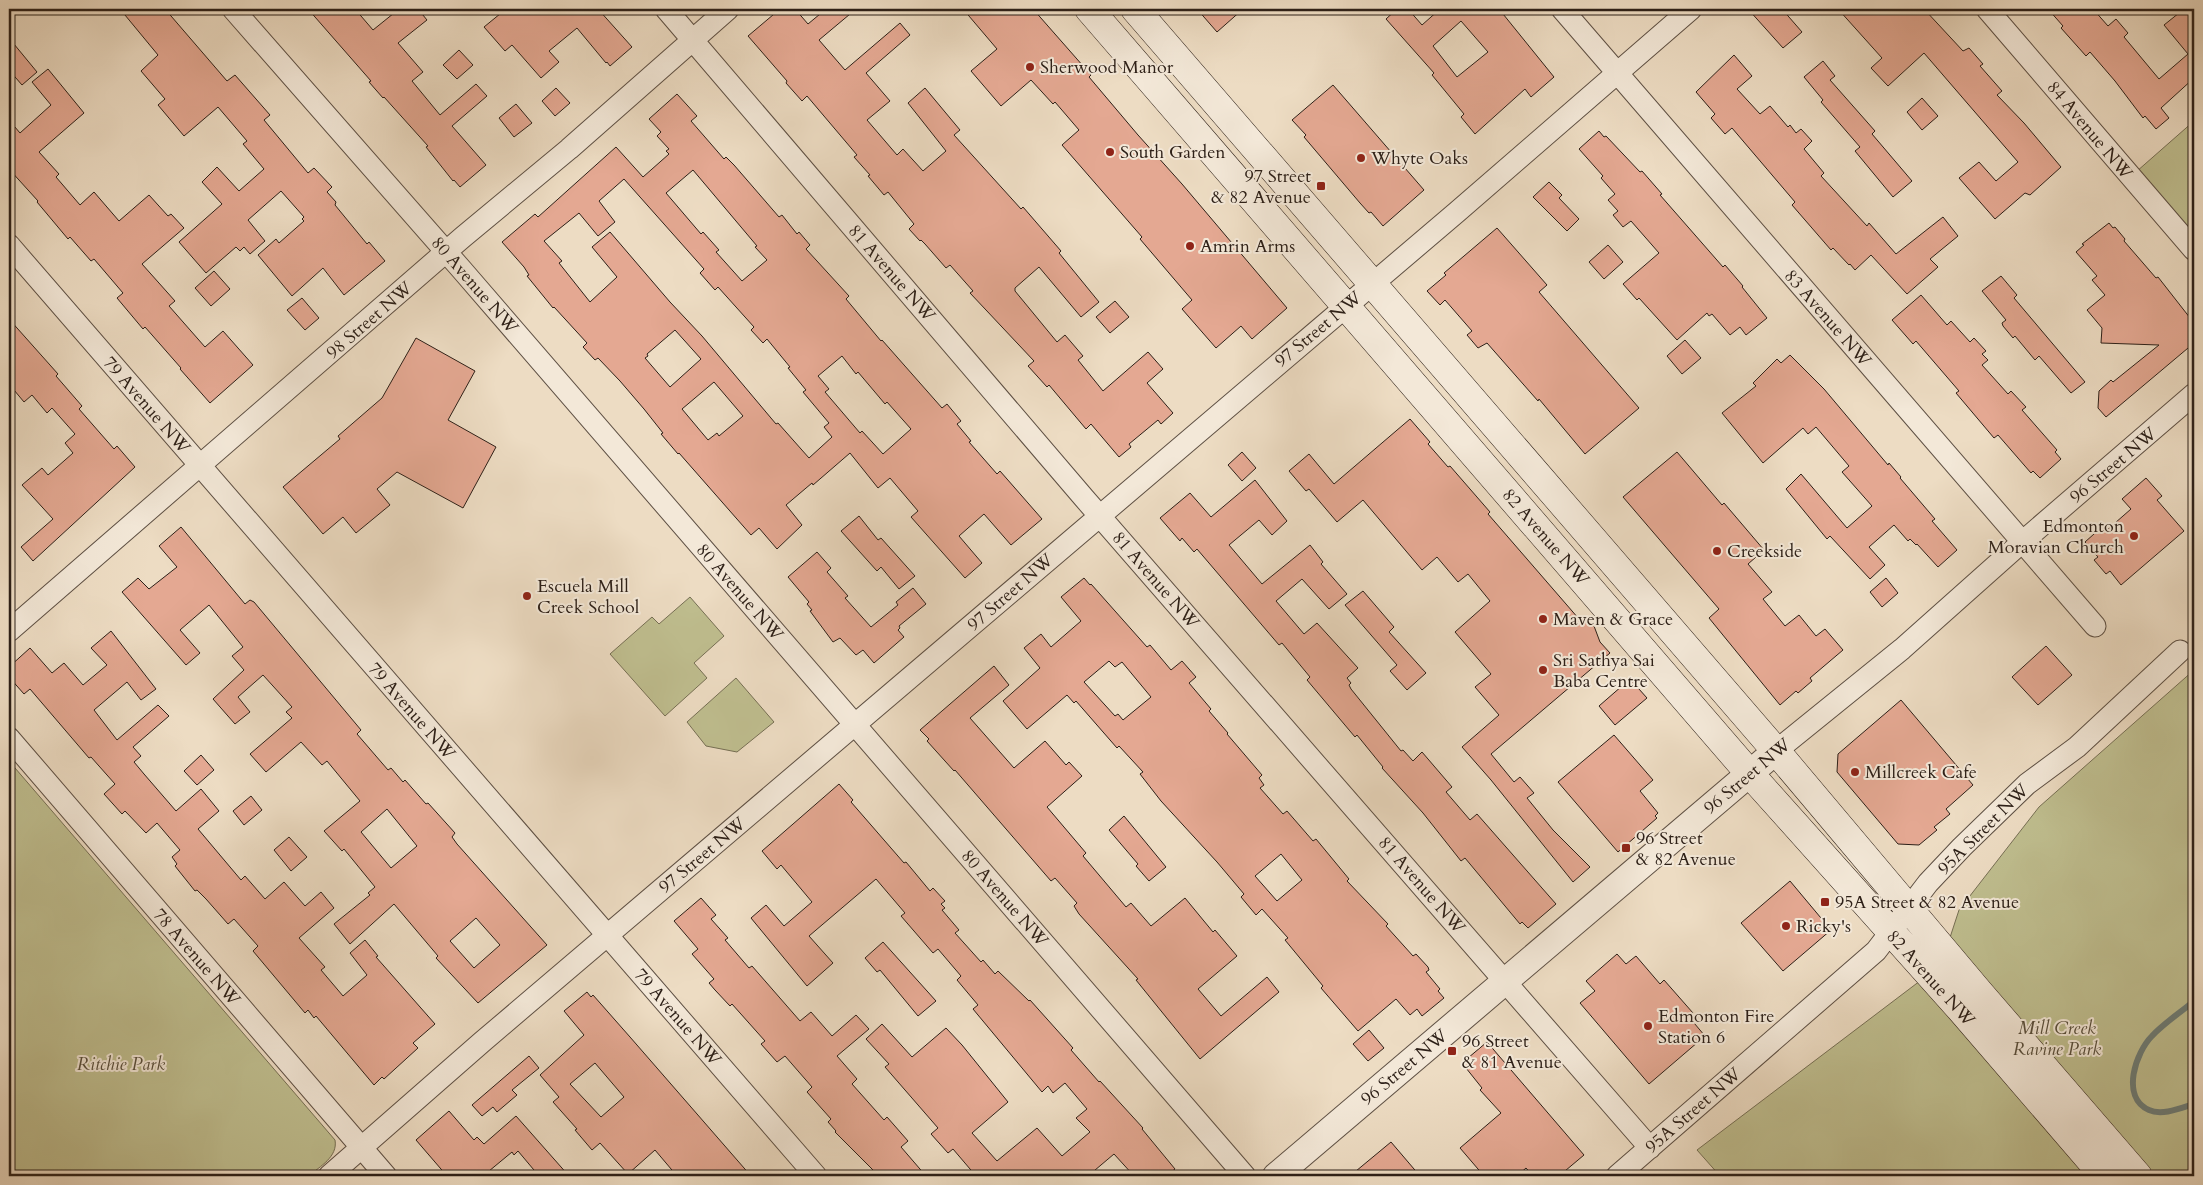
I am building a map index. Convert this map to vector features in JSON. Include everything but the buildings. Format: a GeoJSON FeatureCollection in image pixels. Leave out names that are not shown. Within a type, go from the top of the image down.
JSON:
{"type":"FeatureCollection","features":[{"type":"Feature","properties":{"kind":"main road","name":"82 Avenue NW"},"geometry":{"type":"LineString","coordinates":[[1090,9],[1750,774],[1890,932],[1970,1001],[2138,1176]]}},
{"type":"Feature","properties":{"kind":"main road","name":"82 Avenue NW"},"geometry":{"type":"LineString","coordinates":[[1135,9],[1776,751],[1909,908],[1970,1001],[2104,1176]]}},
{"type":"Feature","properties":{"kind":"street","name":"80 Avenue NW"},"geometry":{"type":"LineString","coordinates":[[233,9],[446,252],[1245,1176]]}},
{"type":"Feature","properties":{"kind":"street","name":"81 Avenue NW"},"geometry":{"type":"LineString","coordinates":[[666,9],[1100,515],[1650,1148]]}},
{"type":"Feature","properties":{"kind":"street","name":"98 Street NW"},"geometry":{"type":"LineString","coordinates":[[9,631],[446,252],[569,149],[728,9]]}},
{"type":"Feature","properties":{"kind":"street","name":"83 Avenue NW"},"geometry":{"type":"LineString","coordinates":[[1562,9],[2021,543],[2095,626]]}},
{"type":"Feature","properties":{"kind":"street","name":"97 Street NW"},"geometry":{"type":"LineString","coordinates":[[329,1176],[1691,9]]}},
{"type":"Feature","properties":{"kind":"street","name":"84 Avenue NW"},"geometry":{"type":"LineString","coordinates":[[1987,9],[2194,250]]}},
{"type":"Feature","properties":{"kind":"street","name":"79 Avenue NW"},"geometry":{"type":"LineString","coordinates":[[9,245],[816,1176]]}},
{"type":"Feature","properties":{"kind":"street","name":"96 Street NW"},"geometry":{"type":"LineString","coordinates":[[1276,1176],[1776,751],[1902,649],[2021,543],[2194,394]]}},
{"type":"Feature","properties":{"kind":"street","name":"95A Street NW"},"geometry":{"type":"LineString","coordinates":[[1617,1176],[1876,951],[1928,883],[1962,847],[2027,784],[2076,747],[2180,652]]}},
{"type":"Feature","properties":{"kind":"street","name":"78 Avenue NW"},"geometry":{"type":"LineString","coordinates":[[9,738],[386,1176]]}},
{"type":"Feature","properties":{"kind":"green space"},"geometry":{"type":"Polygon","coordinates":[[[2194,121],[2194,252],[2128,179],[2194,121]]]}},
{"type":"Feature","properties":{"kind":"green space"},"geometry":{"type":"Polygon","coordinates":[[[690,597],[724,636],[694,663],[707,678],[665,716],[610,654],[652,617],[659,624],[690,597]]]}},
{"type":"Feature","properties":{"kind":"green space","name":"Mill Creek Ravine Park"},"geometry":{"type":"Polygon","coordinates":[[[2194,670],[2194,1176],[1720,1176],[1697,1150],[1941,965],[1959,910],[2039,807],[2194,670]]]}},
{"type":"Feature","properties":{"kind":"green space"},"geometry":{"type":"Polygon","coordinates":[[[736,678],[774,722],[737,752],[706,746],[687,722],[736,678]]]}},
{"type":"Feature","properties":{"kind":"green space","name":"Ritchie Park"},"geometry":{"type":"Polygon","coordinates":[[[9,761],[335,1140],[334,1151],[331,1156],[309,1176],[9,1176],[9,761]]]}},
{"type":"Feature","properties":{"kind":"waterway"},"geometry":{"type":"LineString","coordinates":[[2194,1001],[2162,1027],[2146,1043],[2136,1063],[2133,1085],[2135,1095],[2140,1104],[2154,1112],[2172,1111],[2194,1104]]}},
{"type":"Feature","properties":{"kind":"place","name":"Sherwood Manor"},"geometry":{"type":"Point","coordinates":[1030,67]}},
{"type":"Feature","properties":{"kind":"place","name":"South Garden"},"geometry":{"type":"Point","coordinates":[1110,152]}},
{"type":"Feature","properties":{"kind":"place","name":"Whyte Oaks"},"geometry":{"type":"Point","coordinates":[1361,158]}},
{"type":"Feature","properties":{"kind":"place","name":"97 Street & 82 Avenue"},"geometry":{"type":"Point","coordinates":[1321,186]}},
{"type":"Feature","properties":{"kind":"place","name":"Amrin Arms"},"geometry":{"type":"Point","coordinates":[1190,246]}},
{"type":"Feature","properties":{"kind":"place","name":"Edmonton Moravian Church"},"geometry":{"type":"Point","coordinates":[2134,536]}},
{"type":"Feature","properties":{"kind":"place","name":"Creekside"},"geometry":{"type":"Point","coordinates":[1717,551]}},
{"type":"Feature","properties":{"kind":"place","name":"Escuela Mill Creek School"},"geometry":{"type":"Point","coordinates":[527,596]}},
{"type":"Feature","properties":{"kind":"place","name":"Maven & Grace"},"geometry":{"type":"Point","coordinates":[1543,619]}},
{"type":"Feature","properties":{"kind":"place","name":"Sri Sathya Sai Baba Centre"},"geometry":{"type":"Point","coordinates":[1543,670]}},
{"type":"Feature","properties":{"kind":"place","name":"Millcreek Cafe"},"geometry":{"type":"Point","coordinates":[1855,772]}},
{"type":"Feature","properties":{"kind":"place","name":"96 Street & 82 Avenue"},"geometry":{"type":"Point","coordinates":[1626,848]}},
{"type":"Feature","properties":{"kind":"place","name":"95A Street & 82 Avenue"},"geometry":{"type":"Point","coordinates":[1825,902]}},
{"type":"Feature","properties":{"kind":"place","name":"Ricky's"},"geometry":{"type":"Point","coordinates":[1786,926]}},
{"type":"Feature","properties":{"kind":"place","name":"Edmonton Fire Station 6"},"geometry":{"type":"Point","coordinates":[1648,1026]}},
{"type":"Feature","properties":{"kind":"place","name":"96 Street & 81 Avenue"},"geometry":{"type":"Point","coordinates":[1452,1051]}}]}
